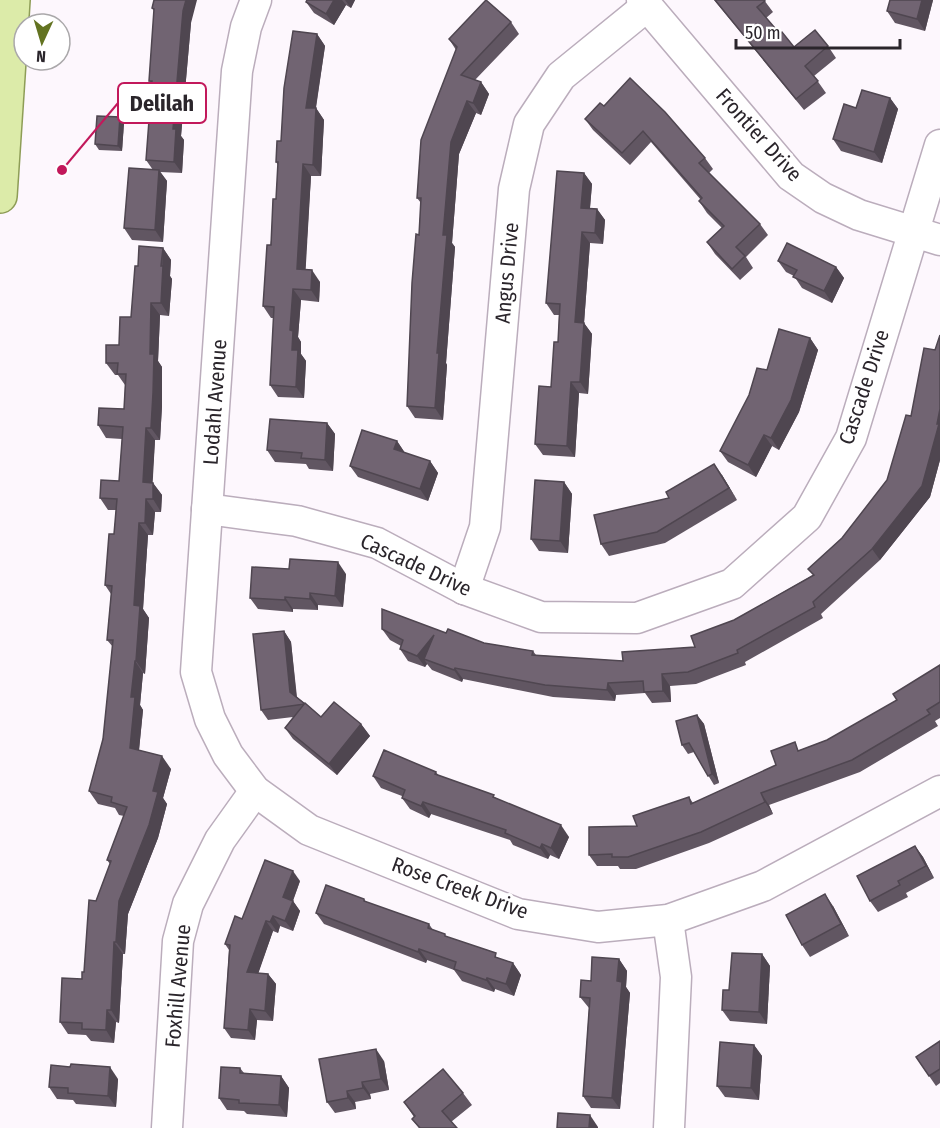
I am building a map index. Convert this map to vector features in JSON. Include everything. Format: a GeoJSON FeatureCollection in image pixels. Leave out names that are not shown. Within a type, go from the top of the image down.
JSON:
{"type":"FeatureCollection","features":[{"type":"Feature","properties":{"kind":"main road"},"geometry":{"type":"LineString","coordinates":[[0,196],[13,0]]}},
{"type":"Feature","properties":{"kind":"street","name":"Lodahl Avenue"},"geometry":{"type":"LineString","coordinates":[[255,791],[228,755],[210,718],[196,672],[237,71],[246,27],[256,0]]}},
{"type":"Feature","properties":{"kind":"street","name":"Frontier Drive"},"geometry":{"type":"LineString","coordinates":[[644,3],[791,176],[823,198],[859,215],[926,236]]}},
{"type":"Feature","properties":{"kind":"street","name":"Angus Drive"},"geometry":{"type":"LineString","coordinates":[[464,589],[485,528],[514,189],[529,124],[561,76],[644,3]]}},
{"type":"Feature","properties":{"kind":"street","name":"Cascade Drive"},"geometry":{"type":"LineString","coordinates":[[207,509],[297,521],[377,543],[464,589],[542,617],[637,618],[732,584],[807,517],[851,438],[926,236],[940,145]]}},
{"type":"Feature","properties":{"kind":"street","name":"Rose Creek Drive"},"geometry":{"type":"LineString","coordinates":[[255,791],[309,830],[518,914],[598,927],[668,920],[763,886],[939,794]]}},
{"type":"Feature","properties":{"kind":"street","name":"Foxhill Avenue"},"geometry":{"type":"LineString","coordinates":[[167,1128],[178,941],[188,904],[220,840],[255,791]]}},
{"type":"Feature","properties":{"kind":"street"},"geometry":{"type":"LineString","coordinates":[[668,920],[676,977],[669,1128]]}},
{"type":"Feature","properties":{"kind":"building"},"geometry":{"type":"Polygon","coordinates":[[[154,0],[186,0],[183,11],[173,129],[176,129],[174,162],[146,160],[152,81],[149,81],[154,0]]]}},
{"type":"Feature","properties":{"kind":"building"},"geometry":{"type":"Polygon","coordinates":[[[307,0],[334,0],[326,14],[306,2],[307,0]]]}},
{"type":"Feature","properties":{"kind":"building"},"geometry":{"type":"Polygon","coordinates":[[[486,0],[511,22],[461,75],[481,82],[473,103],[467,101],[451,142],[443,235],[447,235],[437,353],[439,353],[435,408],[407,406],[412,283],[416,234],[419,235],[421,198],[417,198],[421,140],[457,47],[449,39],[486,0]]]}},
{"type":"Feature","properties":{"kind":"building"},"geometry":{"type":"Polygon","coordinates":[[[715,0],[764,0],[757,7],[794,47],[815,30],[828,46],[805,66],[818,81],[796,99],[715,0]]]}},
{"type":"Feature","properties":{"kind":"building"},"geometry":{"type":"Polygon","coordinates":[[[890,0],[922,0],[917,19],[887,11],[890,0]]]}},
{"type":"Feature","properties":{"kind":"building"},"geometry":{"type":"Polygon","coordinates":[[[293,31],[317,34],[306,108],[316,108],[313,165],[303,164],[297,269],[312,270],[311,290],[293,289],[290,330],[293,331],[292,350],[298,350],[296,387],[270,385],[274,307],[263,306],[267,245],[271,245],[273,199],[276,199],[277,141],[281,141],[284,88],[293,31]]]}},
{"type":"Feature","properties":{"kind":"building"},"geometry":{"type":"Polygon","coordinates":[[[630,78],[665,112],[705,158],[699,163],[760,224],[736,247],[745,256],[732,269],[707,242],[724,226],[699,201],[702,198],[643,131],[622,153],[585,119],[600,103],[604,106],[630,78]]]}},
{"type":"Feature","properties":{"kind":"building"},"geometry":{"type":"Polygon","coordinates":[[[862,90],[890,98],[874,152],[833,139],[844,104],[856,108],[862,90]]]}},
{"type":"Feature","properties":{"kind":"building"},"geometry":{"type":"Polygon","coordinates":[[[97,116],[120,117],[118,146],[95,144],[97,116]]]}},
{"type":"Feature","properties":{"kind":"building"},"geometry":{"type":"Polygon","coordinates":[[[129,168],[159,170],[155,230],[124,228],[129,168]]]}},
{"type":"Feature","properties":{"kind":"building"},"geometry":{"type":"Polygon","coordinates":[[[557,171],[584,173],[581,208],[597,209],[595,233],[582,232],[575,322],[584,323],[580,382],[571,382],[567,446],[535,444],[539,386],[551,387],[554,342],[558,342],[560,304],[546,303],[557,171]]]}},
{"type":"Feature","properties":{"kind":"building"},"geometry":{"type":"Polygon","coordinates":[[[787,243],[836,267],[824,291],[793,277],[797,270],[778,261],[787,243]]]}},
{"type":"Feature","properties":{"kind":"building"},"geometry":{"type":"Polygon","coordinates":[[[139,246],[163,248],[161,266],[163,266],[161,303],[151,303],[150,354],[154,354],[153,393],[151,428],[146,428],[143,482],[153,483],[153,499],[146,499],[145,523],[139,523],[134,605],[140,606],[131,697],[135,697],[130,748],[162,756],[153,791],[158,792],[149,825],[119,901],[116,942],[114,942],[111,1010],[107,1010],[106,1030],[82,1029],[82,1023],[60,1022],[62,978],[82,979],[89,900],[96,901],[111,861],[107,860],[127,807],[111,802],[112,797],[89,791],[103,739],[113,640],[107,640],[112,586],[105,585],[109,534],[114,534],[117,499],[100,498],[101,480],[119,481],[123,427],[98,425],[99,408],[124,409],[126,374],[117,374],[118,363],[106,363],[106,345],[119,345],[120,317],[131,317],[139,246]]]}},
{"type":"Feature","properties":{"kind":"building"},"geometry":{"type":"Polygon","coordinates":[[[779,329],[810,338],[791,400],[771,438],[764,435],[748,465],[720,451],[749,395],[757,368],[767,370],[779,329]]]}},
{"type":"Feature","properties":{"kind":"building"},"geometry":{"type":"Polygon","coordinates":[[[940,335],[940,409],[937,424],[939,424],[922,486],[872,549],[813,602],[815,607],[737,650],[738,653],[688,672],[662,674],[663,691],[644,692],[643,681],[608,683],[607,690],[545,685],[455,668],[454,670],[424,659],[434,635],[417,656],[400,649],[403,640],[382,629],[382,609],[446,633],[448,629],[484,643],[533,651],[532,655],[623,661],[622,652],[695,647],[691,636],[734,620],[814,575],[808,569],[842,538],[887,480],[906,415],[911,416],[924,348],[935,350],[940,335]]]}},
{"type":"Feature","properties":{"kind":"building"},"geometry":{"type":"Polygon","coordinates":[[[270,419],[327,423],[325,460],[301,458],[302,453],[267,450],[270,419]]]}},
{"type":"Feature","properties":{"kind":"building"},"geometry":{"type":"Polygon","coordinates":[[[362,430],[397,441],[394,449],[430,461],[420,489],[350,466],[362,430]]]}},
{"type":"Feature","properties":{"kind":"building"},"geometry":{"type":"Polygon","coordinates":[[[714,464],[729,488],[657,532],[601,544],[594,515],[669,498],[666,492],[714,464]]]}},
{"type":"Feature","properties":{"kind":"building"},"geometry":{"type":"Polygon","coordinates":[[[535,480],[564,482],[560,541],[531,539],[535,480]]]}},
{"type":"Feature","properties":{"kind":"building"},"geometry":{"type":"Polygon","coordinates":[[[290,559],[338,562],[335,596],[310,593],[310,599],[250,598],[252,567],[289,569],[290,559]]]}},
{"type":"Feature","properties":{"kind":"building"},"geometry":{"type":"Polygon","coordinates":[[[284,631],[290,692],[305,704],[261,710],[253,634],[284,631]]]}},
{"type":"Feature","properties":{"kind":"building"},"geometry":{"type":"Polygon","coordinates":[[[940,665],[940,702],[927,710],[930,714],[852,760],[761,793],[765,802],[701,832],[628,857],[612,857],[612,854],[589,855],[589,827],[637,826],[633,816],[689,797],[691,804],[776,765],[771,751],[795,742],[798,751],[827,740],[897,700],[893,694],[940,665]]]}},
{"type":"Feature","properties":{"kind":"building"},"geometry":{"type":"Polygon","coordinates":[[[334,702],[361,724],[329,764],[285,728],[305,703],[321,717],[334,702]]]}},
{"type":"Feature","properties":{"kind":"building"},"geometry":{"type":"Polygon","coordinates":[[[697,715],[712,774],[708,776],[689,743],[682,745],[676,721],[697,715]]]}},
{"type":"Feature","properties":{"kind":"building"},"geometry":{"type":"Polygon","coordinates":[[[384,750],[436,772],[435,774],[494,795],[493,797],[561,825],[551,848],[542,844],[540,848],[505,833],[506,830],[423,802],[421,806],[402,798],[405,790],[373,776],[384,750]]]}},
{"type":"Feature","properties":{"kind":"building"},"geometry":{"type":"Polygon","coordinates":[[[915,846],[926,866],[898,881],[900,885],[870,901],[857,876],[915,846]]]}},
{"type":"Feature","properties":{"kind":"building"},"geometry":{"type":"Polygon","coordinates":[[[265,860],[293,871],[283,897],[293,901],[285,921],[273,916],[270,922],[266,921],[247,972],[268,974],[265,1011],[250,1009],[248,1030],[224,1028],[230,945],[225,944],[235,916],[242,919],[265,860]]]}},
{"type":"Feature","properties":{"kind":"building"},"geometry":{"type":"Polygon","coordinates":[[[326,885],[429,924],[428,928],[445,934],[445,936],[496,953],[495,957],[513,963],[506,984],[454,969],[456,962],[419,949],[418,952],[316,913],[326,885]]]}},
{"type":"Feature","properties":{"kind":"building"},"geometry":{"type":"Polygon","coordinates":[[[825,894],[841,924],[802,945],[786,915],[825,894]]]}},
{"type":"Feature","properties":{"kind":"building"},"geometry":{"type":"Polygon","coordinates":[[[732,953],[762,954],[759,1012],[722,1010],[723,990],[729,990],[732,953]]]}},
{"type":"Feature","properties":{"kind":"building"},"geometry":{"type":"Polygon","coordinates":[[[592,957],[619,959],[617,981],[622,982],[612,1098],[583,1096],[590,998],[580,997],[581,980],[591,981],[592,957]]]}},
{"type":"Feature","properties":{"kind":"building"},"geometry":{"type":"Polygon","coordinates":[[[940,1041],[940,1069],[929,1076],[916,1057],[940,1041]]]}},
{"type":"Feature","properties":{"kind":"building"},"geometry":{"type":"Polygon","coordinates":[[[720,1042],[754,1045],[751,1088],[717,1086],[720,1042]]]}},
{"type":"Feature","properties":{"kind":"building"},"geometry":{"type":"Polygon","coordinates":[[[376,1049],[381,1079],[362,1082],[363,1088],[347,1091],[348,1098],[327,1102],[319,1059],[376,1049]]]}},
{"type":"Feature","properties":{"kind":"building"},"geometry":{"type":"Polygon","coordinates":[[[71,1064],[110,1067],[108,1096],[68,1093],[68,1088],[49,1087],[51,1065],[70,1067],[71,1064]]]}},
{"type":"Feature","properties":{"kind":"building"},"geometry":{"type":"Polygon","coordinates":[[[221,1067],[240,1068],[240,1073],[281,1076],[279,1105],[239,1103],[239,1100],[219,1098],[221,1067]]]}},
{"type":"Feature","properties":{"kind":"building"},"geometry":{"type":"Polygon","coordinates":[[[443,1069],[463,1093],[442,1111],[457,1128],[420,1128],[412,1119],[415,1116],[404,1102],[443,1069]]]}},
{"type":"Feature","properties":{"kind":"building"},"geometry":{"type":"Polygon","coordinates":[[[558,1113],[590,1115],[589,1128],[557,1128],[558,1113]]]}},
{"type":"Feature","properties":{"kind":"place","name":"Delilah"},"geometry":{"type":"Point","coordinates":[62,170]}}]}
